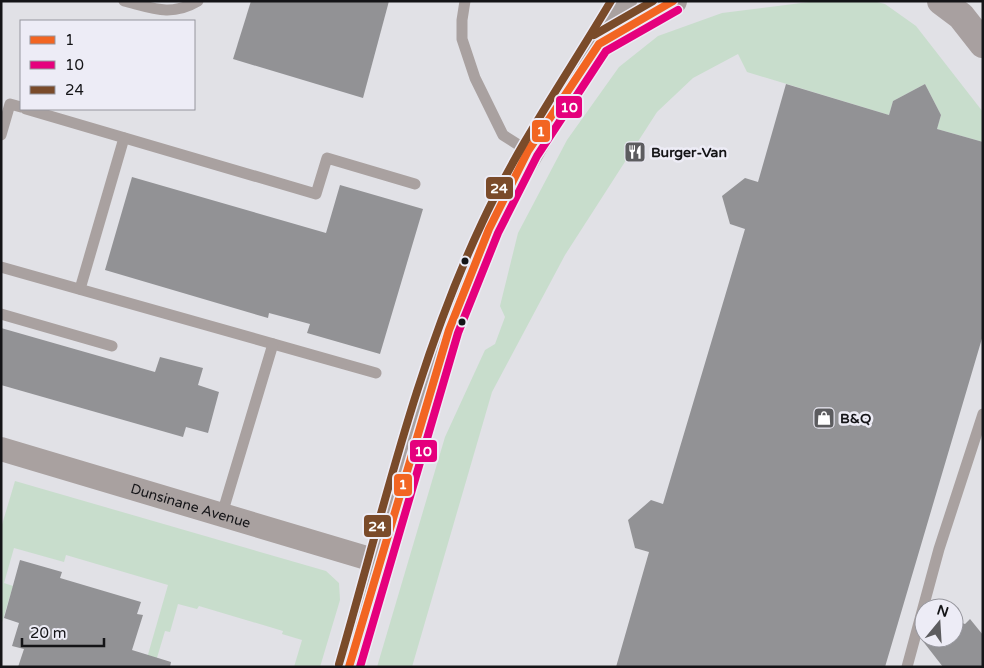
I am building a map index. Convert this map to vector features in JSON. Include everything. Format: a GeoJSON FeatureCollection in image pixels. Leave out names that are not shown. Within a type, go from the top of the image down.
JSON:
{"type":"FeatureCollection","features":[{"type":"Feature","properties":{"kind":"main road"},"geometry":{"type":"LineString","coordinates":[[954,6],[983,44]]}},
{"type":"Feature","properties":{"kind":"street"},"geometry":{"type":"LineString","coordinates":[[349,667],[450,330],[489,229],[528,151],[600,44],[623,1]]}},
{"type":"Feature","properties":{"kind":"street"},"geometry":{"type":"LineString","coordinates":[[600,44],[673,1]]}},
{"type":"Feature","properties":{"kind":"street","name":"Dunsinane Avenue"},"geometry":{"type":"LineString","coordinates":[[1,449],[380,562]]}},
{"type":"Feature","properties":{"kind":"lane"},"geometry":{"type":"LineString","coordinates":[[124,1],[163,11],[186,8],[198,1]]}},
{"type":"Feature","properties":{"kind":"lane"},"geometry":{"type":"LineString","coordinates":[[465,1],[462,39],[475,78],[503,135],[528,151]]}},
{"type":"Feature","properties":{"kind":"lane"},"geometry":{"type":"LineString","coordinates":[[1,135],[10,104],[20,107]]}},
{"type":"Feature","properties":{"kind":"lane"},"geometry":{"type":"LineString","coordinates":[[29,110],[316,194],[327,158],[415,184]]}},
{"type":"Feature","properties":{"kind":"lane"},"geometry":{"type":"LineString","coordinates":[[80,289],[124,138]]}},
{"type":"Feature","properties":{"kind":"lane"},"geometry":{"type":"LineString","coordinates":[[1,266],[376,373]]}},
{"type":"Feature","properties":{"kind":"lane"},"geometry":{"type":"LineString","coordinates":[[1,314],[112,346]]}},
{"type":"Feature","properties":{"kind":"lane"},"geometry":{"type":"LineString","coordinates":[[222,514],[273,344]]}},
{"type":"Feature","properties":{"kind":"lane"},"geometry":{"type":"LineString","coordinates":[[907,667],[940,549],[983,414]]}},
{"type":"Feature","properties":{"kind":"green space"},"geometry":{"type":"Polygon","coordinates":[[[817,1],[873,1],[885,4],[916,26],[983,112],[983,142],[937,129],[941,115],[925,84],[893,101],[889,115],[747,72],[738,54],[693,78],[657,112],[565,255],[492,392],[412,667],[377,667],[445,437],[485,350],[495,344],[505,317],[500,306],[518,233],[567,140],[619,67],[658,36],[722,13],[817,1]]]}},
{"type":"Feature","properties":{"kind":"green space"},"geometry":{"type":"Polygon","coordinates":[[[15,481],[326,571],[339,583],[340,600],[320,667],[294,667],[302,640],[282,634],[283,631],[199,606],[197,609],[178,604],[170,632],[165,631],[156,661],[147,658],[168,585],[66,555],[64,562],[14,548],[4,583],[13,586],[1,626],[1,528],[15,481]]]}},
{"type":"Feature","properties":{"kind":"building"},"geometry":{"type":"Polygon","coordinates":[[[251,1],[389,1],[363,98],[233,59],[251,1]]]}},
{"type":"Feature","properties":{"kind":"building","name":"B&Q"},"geometry":{"type":"Polygon","coordinates":[[[786,84],[889,115],[893,101],[925,84],[941,115],[937,129],[983,142],[983,335],[885,667],[616,667],[649,552],[635,548],[628,520],[651,500],[663,504],[745,229],[730,224],[722,196],[745,178],[758,182],[786,84]]]}},
{"type":"Feature","properties":{"kind":"building"},"geometry":{"type":"Polygon","coordinates":[[[132,177],[326,233],[340,185],[423,209],[380,354],[307,333],[310,324],[269,313],[268,318],[105,270],[132,177]]]}},
{"type":"Feature","properties":{"kind":"building"},"geometry":{"type":"Polygon","coordinates":[[[1,328],[155,372],[160,357],[203,368],[198,385],[219,392],[208,433],[186,427],[183,437],[1,385],[1,328]]]}},
{"type":"Feature","properties":{"kind":"building"},"geometry":{"type":"Polygon","coordinates":[[[20,560],[62,572],[60,578],[141,602],[137,614],[143,615],[132,650],[171,662],[170,667],[18,667],[24,649],[12,646],[19,623],[4,618],[20,560]]]}},
{"type":"Feature","properties":{"kind":"building"},"geometry":{"type":"Polygon","coordinates":[[[970,619],[983,635],[983,667],[943,667],[928,648],[964,648],[965,624],[970,619]]]}},
{"type":"Feature","properties":{"kind":"transit line","name":"24"},"geometry":{"type":"LineString","coordinates":[[339,664],[419,385],[459,276],[482,223],[511,166],[611,1]]}},
{"type":"Feature","properties":{"kind":"transit line","name":"24"},"geometry":{"type":"LineString","coordinates":[[594,35],[653,1]]}},
{"type":"Feature","properties":{"kind":"transit line","name":"1"},"geometry":{"type":"LineString","coordinates":[[349,667],[449,330],[489,229],[528,151],[599,44],[673,1]]}},
{"type":"Feature","properties":{"kind":"transit line","name":"10"},"geometry":{"type":"LineString","coordinates":[[360,667],[458,333],[498,233],[537,156],[606,51],[678,10]]}},
{"type":"Feature","properties":{"kind":"place","name":"Burger-Van"},"geometry":{"type":"Point","coordinates":[635,152]}},
{"type":"Feature","properties":{"kind":"place","name":"B&Q"},"geometry":{"type":"Point","coordinates":[824,418]}}]}
